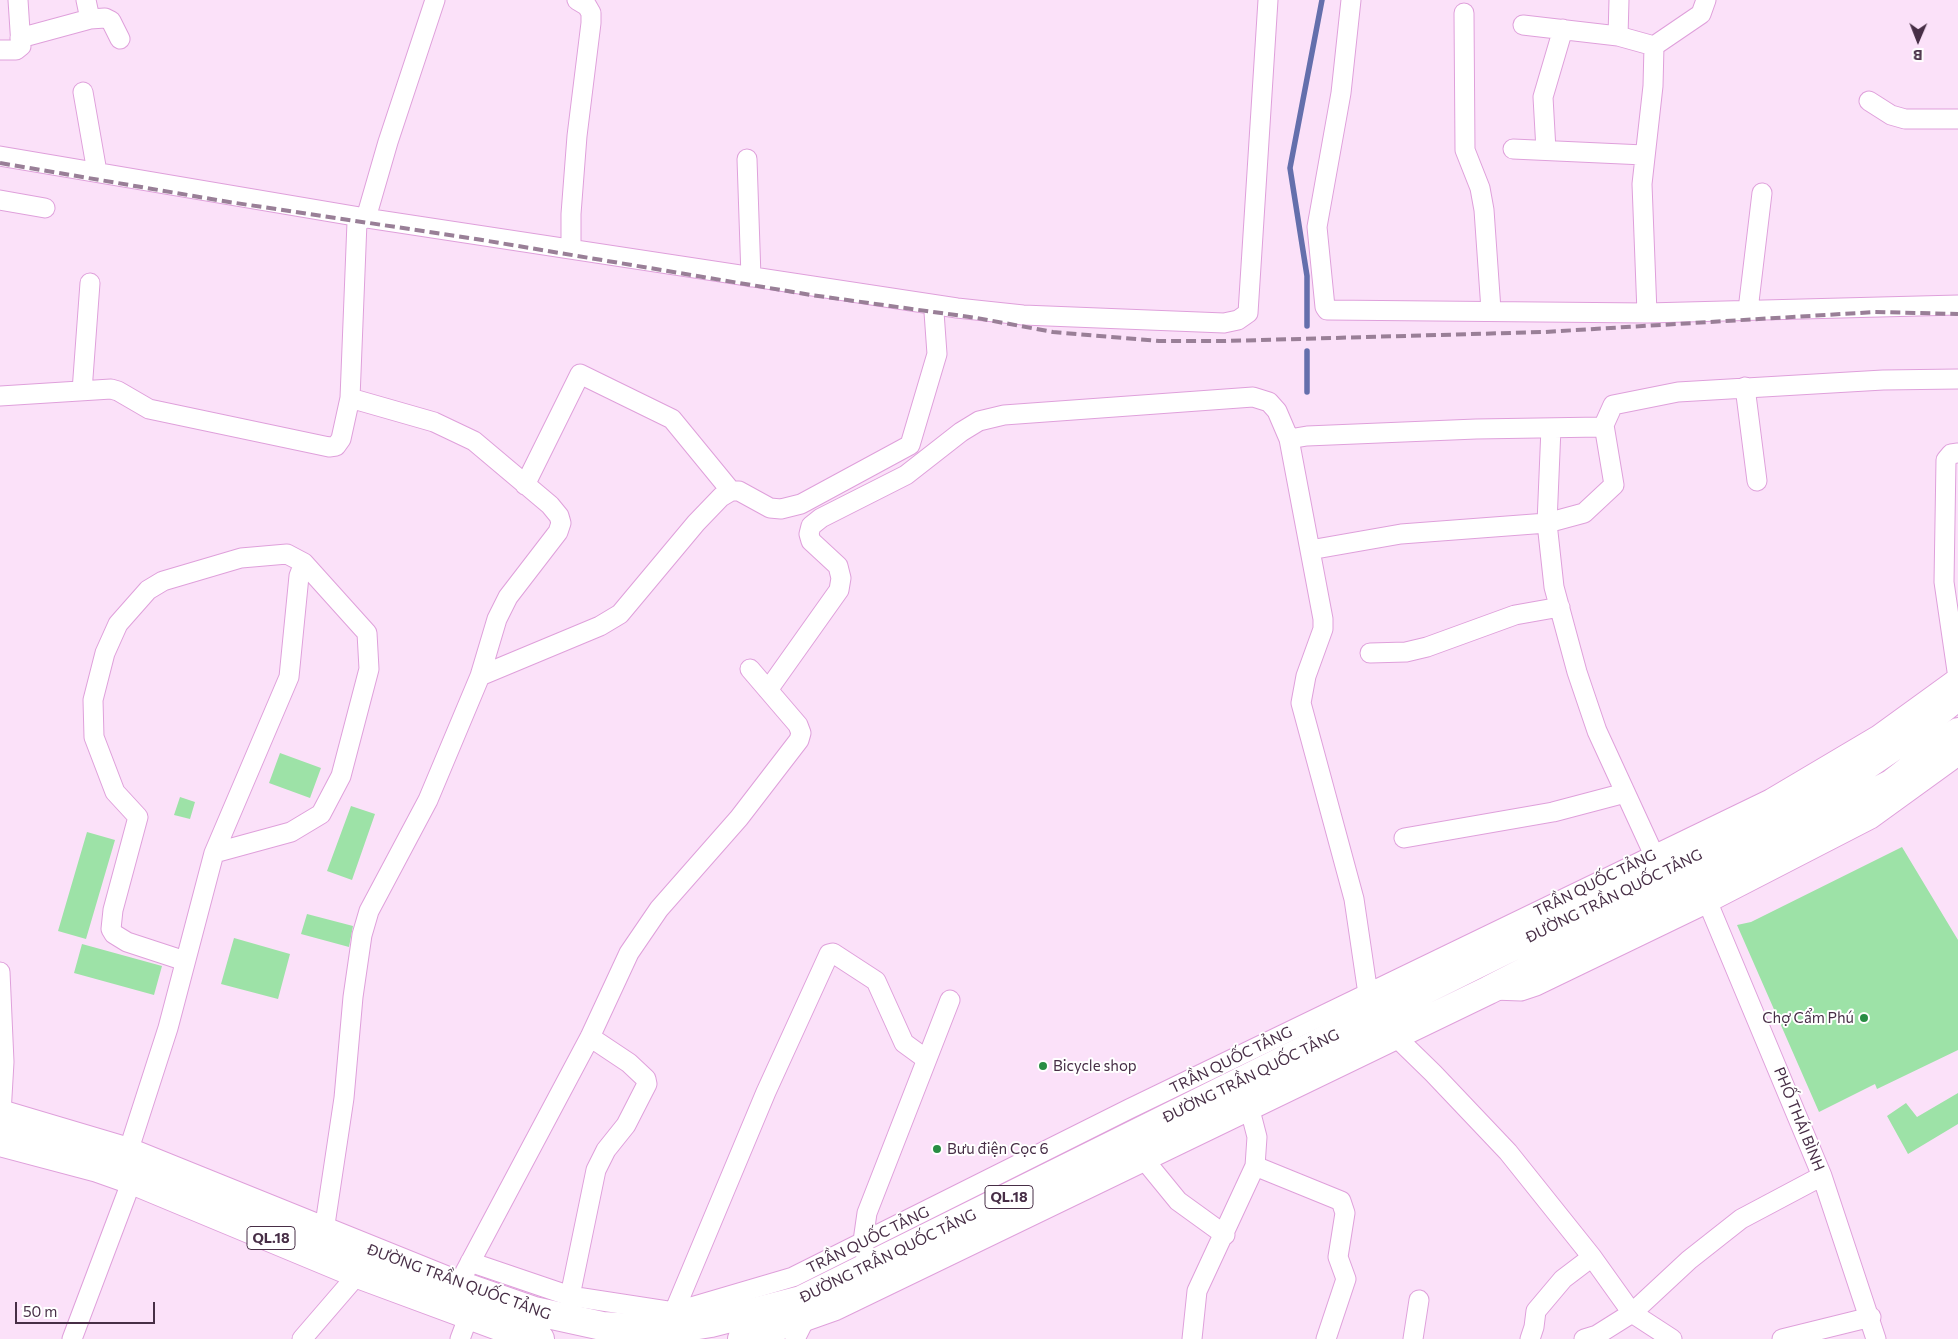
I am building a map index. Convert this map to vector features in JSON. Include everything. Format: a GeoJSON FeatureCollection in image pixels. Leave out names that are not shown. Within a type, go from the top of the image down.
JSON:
{"type":"FeatureCollection","features":[{"type":"Feature","properties":{"kind":"highway","name":"ĐƯỜNG TRẦN QUỐC TẢNG"},"geometry":{"type":"LineString","coordinates":[[1,1114],[128,1152],[324,1231],[464,1273],[556,1318],[602,1326],[669,1327],[711,1324],[801,1300],[1757,825],[1864,766],[1902,741],[1958,696]]}},
{"type":"Feature","properties":{"kind":"highway","name":"ĐƯỜNG TRẦN QUỐC TẢNG"},"geometry":{"type":"LineString","coordinates":[[742,1339],[800,1328],[835,1306],[1489,990],[1891,784],[1958,732]]}},
{"type":"Feature","properties":{"kind":"highway","name":"ĐƯỜNG TRẦN QUỐC TẢNG"},"geometry":{"type":"LineString","coordinates":[[0,1142],[98,1168],[132,1180],[358,1274],[464,1327],[520,1334],[540,1339]]}},
{"type":"Feature","properties":{"kind":"street"},"geometry":{"type":"LineString","coordinates":[[0,50],[19,48],[18,0]]}},
{"type":"Feature","properties":{"kind":"street"},"geometry":{"type":"LineString","coordinates":[[86,0],[90,19]]}},
{"type":"Feature","properties":{"kind":"street"},"geometry":{"type":"LineString","coordinates":[[0,396],[82,391],[118,391],[149,409],[329,448],[336,446],[341,439],[350,398],[357,222],[366,218],[388,142],[435,0]]}},
{"type":"Feature","properties":{"kind":"street"},"geometry":{"type":"LineString","coordinates":[[572,249],[571,214],[577,136],[591,23],[591,13],[587,6],[577,0]]}},
{"type":"Feature","properties":{"kind":"street"},"geometry":{"type":"LineString","coordinates":[[0,156],[366,218],[935,305],[1023,315],[1224,323],[1238,320],[1248,314],[1268,0]]}},
{"type":"Feature","properties":{"kind":"street"},"geometry":{"type":"LineString","coordinates":[[1351,0],[1341,93],[1317,227],[1325,307],[1331,310],[1491,310],[1647,313],[1958,304]]}},
{"type":"Feature","properties":{"kind":"street"},"geometry":{"type":"LineString","coordinates":[[1618,36],[1619,0]]}},
{"type":"Feature","properties":{"kind":"street"},"geometry":{"type":"LineString","coordinates":[[1523,25],[1618,36],[1654,46],[1701,14],[1706,0]]}},
{"type":"Feature","properties":{"kind":"street"},"geometry":{"type":"LineString","coordinates":[[1464,13],[1465,150],[1480,188],[1484,210],[1491,310]]}},
{"type":"Feature","properties":{"kind":"street"},"geometry":{"type":"LineString","coordinates":[[20,38],[90,19],[105,18],[111,21],[120,39]]}},
{"type":"Feature","properties":{"kind":"street"},"geometry":{"type":"LineString","coordinates":[[1546,150],[1543,97],[1563,30]]}},
{"type":"Feature","properties":{"kind":"street"},"geometry":{"type":"LineString","coordinates":[[1647,313],[1642,184],[1644,155],[1654,86],[1654,46]]}},
{"type":"Feature","properties":{"kind":"street"},"geometry":{"type":"LineString","coordinates":[[83,92],[96,172]]}},
{"type":"Feature","properties":{"kind":"street"},"geometry":{"type":"LineString","coordinates":[[1869,101],[1891,115],[1906,119],[1958,119]]}},
{"type":"Feature","properties":{"kind":"street"},"geometry":{"type":"LineString","coordinates":[[1513,148],[1644,155]]}},
{"type":"Feature","properties":{"kind":"street"},"geometry":{"type":"LineString","coordinates":[[747,159],[751,277]]}},
{"type":"Feature","properties":{"kind":"street"},"geometry":{"type":"LineString","coordinates":[[1748,310],[1762,193]]}},
{"type":"Feature","properties":{"kind":"street"},"geometry":{"type":"LineString","coordinates":[[0,200],[45,208]]}},
{"type":"Feature","properties":{"kind":"street"},"geometry":{"type":"LineString","coordinates":[[82,391],[90,283]]}},
{"type":"Feature","properties":{"kind":"street"},"geometry":{"type":"LineString","coordinates":[[525,485],[580,374],[672,419],[732,490],[739,491],[770,508],[781,509],[801,504],[910,446],[937,354],[935,305]]}},
{"type":"Feature","properties":{"kind":"street"},"geometry":{"type":"LineString","coordinates":[[1310,550],[1401,534],[1547,523],[1584,513],[1614,485],[1604,425],[1613,405],[1678,392],[1745,387],[1958,379]]}},
{"type":"Feature","properties":{"kind":"street"},"geometry":{"type":"LineString","coordinates":[[1745,387],[1757,481]]}},
{"type":"Feature","properties":{"kind":"street"},"geometry":{"type":"LineString","coordinates":[[768,690],[838,590],[841,578],[838,566],[811,541],[809,534],[811,526],[820,518],[906,475],[961,432],[980,421],[1004,415],[1253,397],[1269,402],[1297,438],[1310,550],[1324,629],[1306,676],[1301,703],[1354,899],[1368,994]]}},
{"type":"Feature","properties":{"kind":"street"},"geometry":{"type":"LineString","coordinates":[[324,1231],[344,1098],[353,997],[362,935],[369,911],[428,800],[480,676],[497,619],[508,597],[558,532],[561,523],[559,516],[550,505],[474,441],[434,422],[350,398]]}},
{"type":"Feature","properties":{"kind":"street"},"geometry":{"type":"LineString","coordinates":[[1297,438],[1604,425]]}},
{"type":"Feature","properties":{"kind":"street"},"geometry":{"type":"LineString","coordinates":[[1551,428],[1547,523],[1554,587],[1597,731],[1654,855]]}},
{"type":"Feature","properties":{"kind":"street"},"geometry":{"type":"LineString","coordinates":[[1958,453],[1951,454],[1946,460],[1944,582],[1958,678]]}},
{"type":"Feature","properties":{"kind":"street"},"geometry":{"type":"LineString","coordinates":[[480,676],[600,626],[620,614],[696,524],[721,498],[732,490]]}},
{"type":"Feature","properties":{"kind":"street"},"geometry":{"type":"LineString","coordinates":[[186,961],[127,942],[114,934],[111,929],[113,910],[138,817],[115,792],[94,737],[94,700],[105,653],[118,624],[148,590],[163,581],[241,558],[287,554],[304,564],[367,633],[369,669],[341,776],[321,814],[291,832],[214,853]]}},
{"type":"Feature","properties":{"kind":"street"},"geometry":{"type":"LineString","coordinates":[[128,1152],[168,1028],[214,853],[289,677],[299,576],[304,564]]}},
{"type":"Feature","properties":{"kind":"street"},"geometry":{"type":"LineString","coordinates":[[1370,653],[1406,652],[1427,647],[1515,615],[1560,607]]}},
{"type":"Feature","properties":{"kind":"street"},"geometry":{"type":"LineString","coordinates":[[464,1273],[590,1037],[629,953],[650,923],[740,818],[800,740],[801,733],[798,725],[750,669]]}},
{"type":"Feature","properties":{"kind":"street","name":"TRẦN QUỐC TẢNG"},"geometry":{"type":"LineString","coordinates":[[464,1273],[570,1296],[669,1327],[793,1277],[1129,1109],[1770,799],[1878,735],[1958,678]]}},
{"type":"Feature","properties":{"kind":"street"},"geometry":{"type":"LineString","coordinates":[[1489,990],[1521,991],[1536,986],[1708,903],[1871,819],[1958,756]]}},
{"type":"Feature","properties":{"kind":"street"},"geometry":{"type":"LineString","coordinates":[[1404,838],[1553,812],[1624,793]]}},
{"type":"Feature","properties":{"kind":"street","name":"PHỐ THÁI BÌNH"},"geometry":{"type":"LineString","coordinates":[[1708,903],[1822,1176],[1871,1317],[1876,1339]]}},
{"type":"Feature","properties":{"kind":"street"},"geometry":{"type":"LineString","coordinates":[[669,1327],[766,1092],[829,954],[833,953],[876,981],[904,1043],[926,1059]]}},
{"type":"Feature","properties":{"kind":"street"},"geometry":{"type":"LineString","coordinates":[[0,972],[4,1062],[1,1114]]}},
{"type":"Feature","properties":{"kind":"street"},"geometry":{"type":"LineString","coordinates":[[866,1268],[863,1241],[867,1213],[950,1000]]}},
{"type":"Feature","properties":{"kind":"street"},"geometry":{"type":"LineString","coordinates":[[1394,1035],[1508,1152],[1592,1256],[1632,1314],[1672,1339]]}},
{"type":"Feature","properties":{"kind":"street"},"geometry":{"type":"LineString","coordinates":[[570,1296],[596,1170],[606,1150],[626,1125],[647,1084],[646,1079],[629,1063],[590,1037]]}},
{"type":"Feature","properties":{"kind":"street"},"geometry":{"type":"LineString","coordinates":[[1192,1339],[1197,1291],[1256,1166],[1257,1137],[1249,1106]]}},
{"type":"Feature","properties":{"kind":"street"},"geometry":{"type":"LineString","coordinates":[[1142,1157],[1178,1201],[1224,1235]]}},
{"type":"Feature","properties":{"kind":"street"},"geometry":{"type":"LineString","coordinates":[[1256,1166],[1341,1201],[1345,1213],[1338,1257],[1346,1279],[1326,1339]]}},
{"type":"Feature","properties":{"kind":"street"},"geometry":{"type":"LineString","coordinates":[[1584,1339],[1597,1335],[1632,1314],[1689,1260],[1741,1219],[1822,1176]]}},
{"type":"Feature","properties":{"kind":"street"},"geometry":{"type":"LineString","coordinates":[[72,1339],[132,1180]]}},
{"type":"Feature","properties":{"kind":"street"},"geometry":{"type":"LineString","coordinates":[[1530,1339],[1536,1311],[1563,1279],[1592,1256]]}},
{"type":"Feature","properties":{"kind":"street"},"geometry":{"type":"LineString","coordinates":[[302,1339],[358,1274]]}},
{"type":"Feature","properties":{"kind":"street"},"geometry":{"type":"LineString","coordinates":[[1413,1339],[1419,1300]]}},
{"type":"Feature","properties":{"kind":"street"},"geometry":{"type":"LineString","coordinates":[[1782,1339],[1871,1317]]}},
{"type":"Feature","properties":{"kind":"building"},"geometry":{"type":"Polygon","coordinates":[[[280,753],[321,768],[310,798],[269,783],[280,753]]]}},
{"type":"Feature","properties":{"kind":"building"},"geometry":{"type":"Polygon","coordinates":[[[180,797],[195,802],[190,819],[174,815],[180,797]]]}},
{"type":"Feature","properties":{"kind":"building"},"geometry":{"type":"Polygon","coordinates":[[[351,806],[375,814],[352,880],[327,871],[351,806]]]}},
{"type":"Feature","properties":{"kind":"building"},"geometry":{"type":"Polygon","coordinates":[[[87,832],[115,840],[86,939],[58,931],[87,832]]]}},
{"type":"Feature","properties":{"kind":"building","name":"Chợ Cẩm Phú"},"geometry":{"type":"Polygon","coordinates":[[[1902,847],[1958,940],[1958,1050],[1877,1089],[1875,1084],[1819,1112],[1737,925],[1751,922],[1902,847]]]}},
{"type":"Feature","properties":{"kind":"building"},"geometry":{"type":"Polygon","coordinates":[[[307,914],[353,926],[349,947],[301,934],[307,914]]]}},
{"type":"Feature","properties":{"kind":"building"},"geometry":{"type":"Polygon","coordinates":[[[234,938],[290,954],[278,999],[221,984],[234,938]]]}},
{"type":"Feature","properties":{"kind":"building"},"geometry":{"type":"Polygon","coordinates":[[[82,944],[162,966],[154,995],[74,973],[82,944]]]}},
{"type":"Feature","properties":{"kind":"building"},"geometry":{"type":"Polygon","coordinates":[[[1958,1093],[1958,1124],[1908,1154],[1887,1116],[1906,1103],[1917,1117],[1958,1093]]]}},
{"type":"Feature","properties":{"kind":"waterway"},"geometry":{"type":"LineString","coordinates":[[1307,326],[1307,276],[1290,168],[1322,0]]}},
{"type":"Feature","properties":{"kind":"waterway"},"geometry":{"type":"LineString","coordinates":[[1307,351],[1307,392]]}},
{"type":"Feature","properties":{"kind":"railway"},"geometry":{"type":"LineString","coordinates":[[0,163],[229,202],[476,239],[811,295],[977,318],[1053,332],[1159,341],[1226,341],[1544,332],[1875,312],[1958,314]]}},
{"type":"Feature","properties":{"kind":"place","name":"Chợ Cẩm Phú"},"geometry":{"type":"Point","coordinates":[1864,1018]}},
{"type":"Feature","properties":{"kind":"place","name":"Bicycle shop"},"geometry":{"type":"Point","coordinates":[1043,1066]}},
{"type":"Feature","properties":{"kind":"place","name":"Bưu điện Cọc 6"},"geometry":{"type":"Point","coordinates":[937,1149]}}]}
